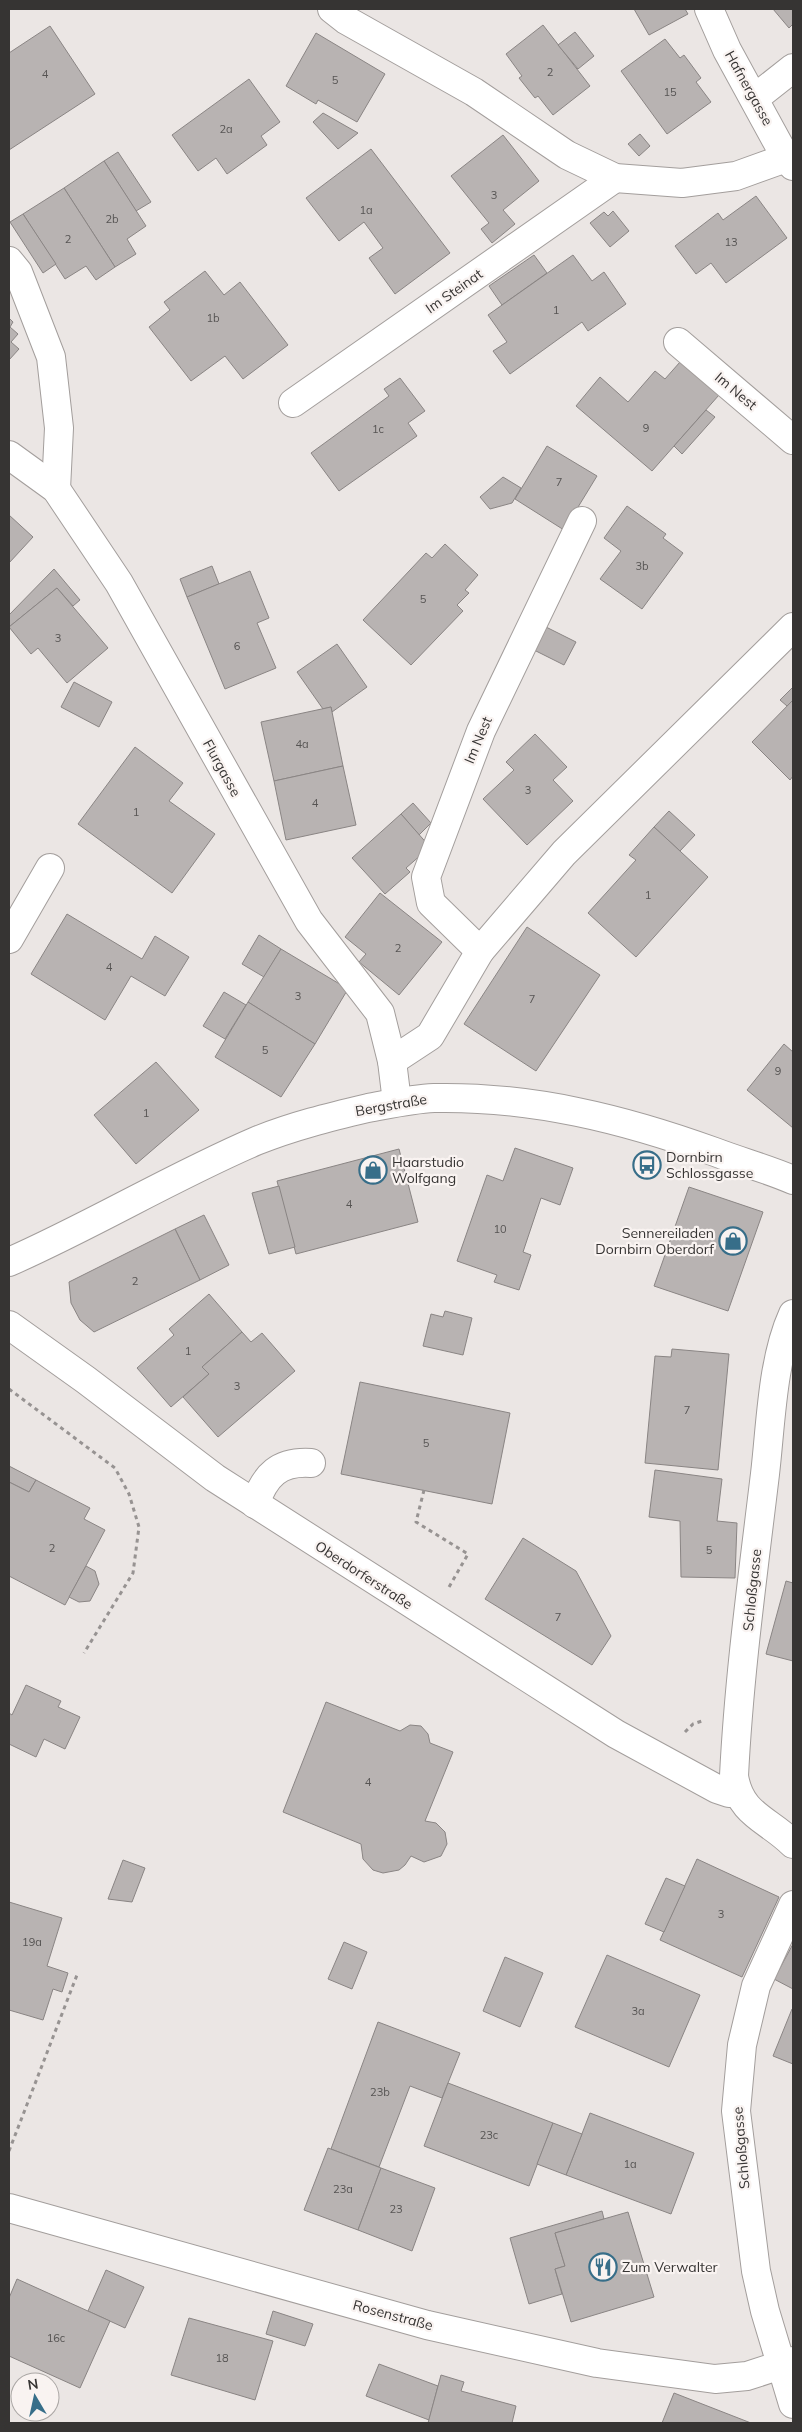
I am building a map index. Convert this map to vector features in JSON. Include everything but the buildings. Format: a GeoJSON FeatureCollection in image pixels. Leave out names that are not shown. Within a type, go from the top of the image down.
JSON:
{"type":"FeatureCollection","features":[{"type":"Feature","properties":{"kind":"street"},"geometry":{"type":"LineString","coordinates":[[332,9],[346,20],[474,92],[567,155],[615,178],[682,183],[736,176],[790,162]]}},
{"type":"Feature","properties":{"kind":"street","name":"Hafnergasse"},"geometry":{"type":"LineString","coordinates":[[709,9],[727,50],[790,162]]}},
{"type":"Feature","properties":{"kind":"street"},"geometry":{"type":"LineString","coordinates":[[755,98],[793,68]]}},
{"type":"Feature","properties":{"kind":"street","name":"Im Steinat"},"geometry":{"type":"LineString","coordinates":[[293,403],[615,178]]}},
{"type":"Feature","properties":{"kind":"street"},"geometry":{"type":"LineString","coordinates":[[9,260],[18,272],[51,357],[59,428],[56,489]]}},
{"type":"Feature","properties":{"kind":"street","name":"Im Nest"},"geometry":{"type":"LineString","coordinates":[[678,342],[793,440]]}},
{"type":"Feature","properties":{"kind":"street","name":"Flurgasse"},"geometry":{"type":"LineString","coordinates":[[9,455],[56,489],[119,583],[309,921],[380,1013],[392,1061],[397,1102]]}},
{"type":"Feature","properties":{"kind":"street","name":"Im Nest"},"geometry":{"type":"LineString","coordinates":[[480,951],[431,903],[426,877],[481,731],[582,522]]}},
{"type":"Feature","properties":{"kind":"street"},"geometry":{"type":"LineString","coordinates":[[392,1061],[430,1036],[480,951],[564,853],[793,627]]}},
{"type":"Feature","properties":{"kind":"street"},"geometry":{"type":"LineString","coordinates":[[9,939],[50,868]]}},
{"type":"Feature","properties":{"kind":"street","name":"Bergstraße"},"geometry":{"type":"LineString","coordinates":[[9,1262],[173,1179],[257,1141],[313,1120],[397,1102],[432,1098],[475,1099],[547,1105],[661,1133],[793,1180]]}},
{"type":"Feature","properties":{"kind":"street","name":"Schloßgasse"},"geometry":{"type":"LineString","coordinates":[[793,1314],[784,1334],[777,1383],[752,1585],[734,1776],[738,1793],[750,1811],[779,1831],[793,1844]]}},
{"type":"Feature","properties":{"kind":"street","name":"Oberdorferstraße"},"geometry":{"type":"LineString","coordinates":[[9,1325],[215,1478],[255,1504],[616,1734],[717,1789],[729,1793],[738,1793]]}},
{"type":"Feature","properties":{"kind":"street"},"geometry":{"type":"LineString","coordinates":[[255,1504],[261,1487],[279,1467],[297,1462],[311,1463]]}},
{"type":"Feature","properties":{"kind":"street","name":"Schloßgasse"},"geometry":{"type":"LineString","coordinates":[[793,1905],[756,1986],[742,2045],[736,2111],[756,2270],[765,2311],[788,2364],[793,2404]]}},
{"type":"Feature","properties":{"kind":"street","name":"Rosenstraße"},"geometry":{"type":"LineString","coordinates":[[9,2208],[428,2324],[597,2363],[715,2379],[747,2376],[788,2364]]}},
{"type":"Feature","properties":{"kind":"path"},"geometry":{"type":"LineString","coordinates":[[9,1389],[115,1468],[129,1494],[139,1527],[133,1573],[84,1653]]}},
{"type":"Feature","properties":{"kind":"path"},"geometry":{"type":"LineString","coordinates":[[424,1490],[416,1522],[468,1554],[446,1592]]}},
{"type":"Feature","properties":{"kind":"path"},"geometry":{"type":"LineString","coordinates":[[682,1739],[685,1732],[693,1724],[703,1721]]}},
{"type":"Feature","properties":{"kind":"path"},"geometry":{"type":"LineString","coordinates":[[9,2151],[77,1975]]}},
{"type":"Feature","properties":{"kind":"place","name":"Dornbirn Schlossgasse"},"geometry":{"type":"Point","coordinates":[647,1165]}},
{"type":"Feature","properties":{"kind":"place","name":"Haarstudio Wolfgang"},"geometry":{"type":"Point","coordinates":[373,1170]}},
{"type":"Feature","properties":{"kind":"place","name":"Sennereiladen Dornbirn Oberdorf"},"geometry":{"type":"Point","coordinates":[733,1241]}},
{"type":"Feature","properties":{"kind":"place","name":"Zum Verwalter"},"geometry":{"type":"Point","coordinates":[603,2267]}}]}
